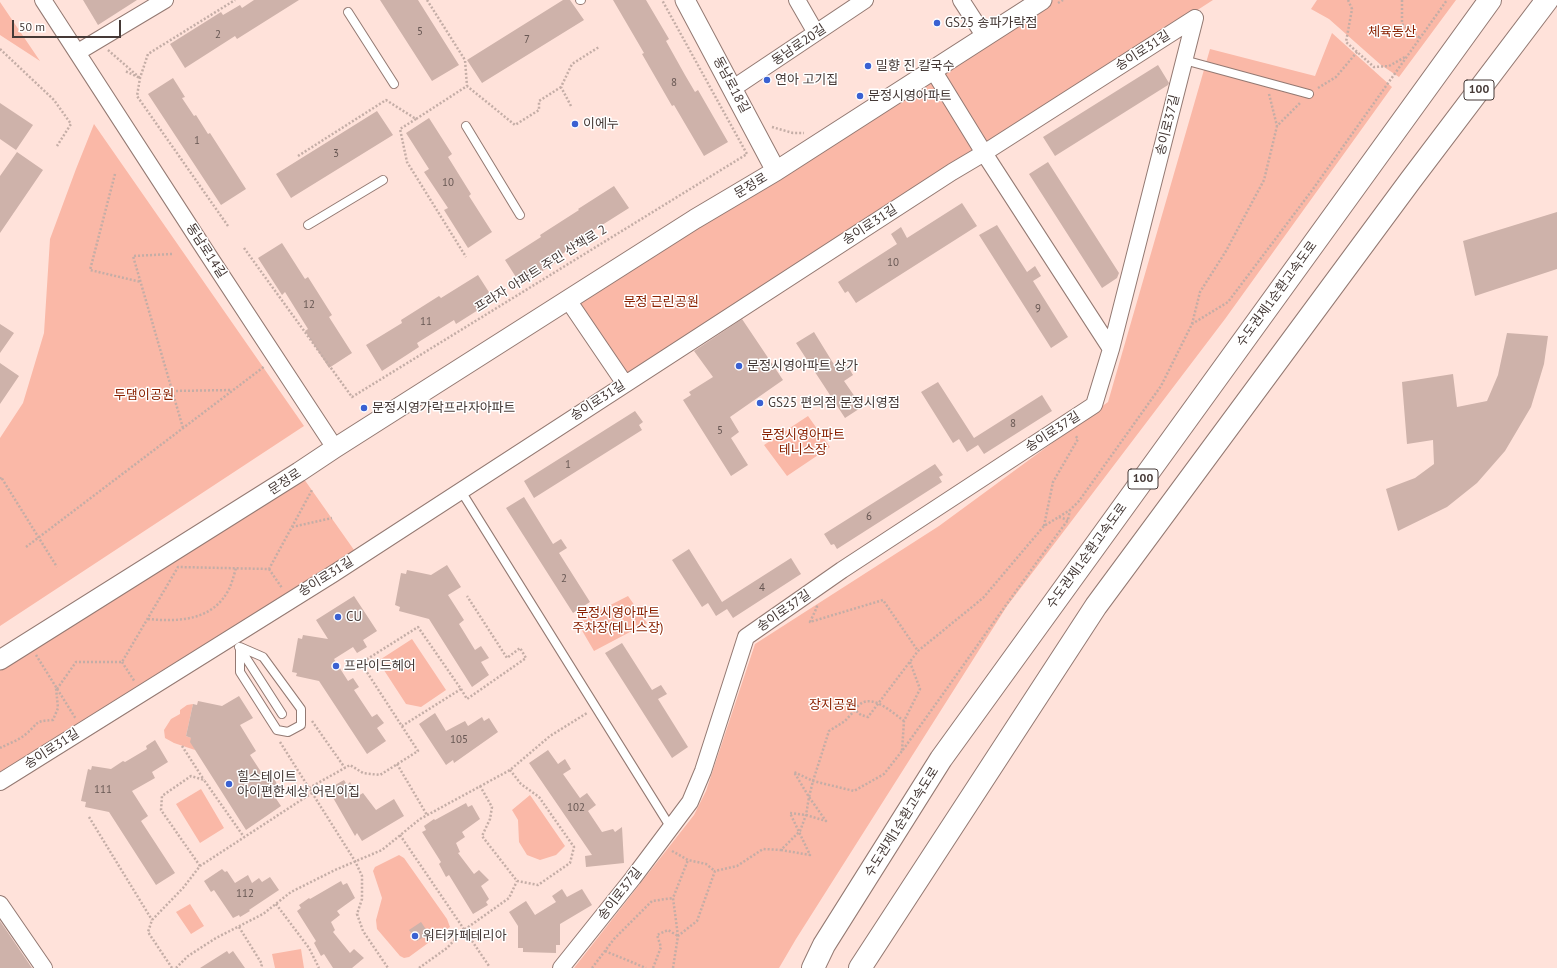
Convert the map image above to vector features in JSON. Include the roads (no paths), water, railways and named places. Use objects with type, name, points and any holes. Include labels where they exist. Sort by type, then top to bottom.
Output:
[{"type":"highway","name":"수도권제1순환고속도로","points":[[813,968],[824,945],[941,760],[1490,0]]},
{"type":"highway","name":"100","points":[[1410,181],[1536,0]]},
{"type":"highway","name":"100","points":[[860,968],[1096,606],[1410,181],[1548,0]]},
{"type":"street","name":"동남로14길","points":[[43,0],[335,448]]},
{"type":"street","points":[[78,52],[165,0]]},
{"type":"street","name":"동남로18길","points":[[685,0],[776,171]]},
{"type":"street","points":[[797,0],[816,33]]},
{"type":"street","name":"동남로20길","points":[[732,89],[865,0]]},
{"type":"street","points":[[961,0],[985,37]]},
{"type":"street","name":"문정로","points":[[0,660],[299,472],[695,219],[776,171],[1042,0]]},
{"type":"street","name":"송이로37길","points":[[561,968],[660,843],[690,802],[702,772],[746,637],[808,594],[1094,405],[1111,350],[1195,18]]},
{"type":"street","name":"송이로31길","points":[[0,782],[142,692],[236,642],[290,600],[461,491],[952,172],[1195,18]]},
{"type":"street","points":[[933,70],[984,153],[1111,350]]},
{"type":"street","points":[[568,300],[625,384]]},
{"type":"street","points":[[0,904],[44,968]]},
{"type":"lane","points":[[348,12],[394,84]]},
{"type":"lane","points":[[1184,60],[1309,94]]},
{"type":"lane","points":[[466,126],[520,215]]},
{"type":"lane","points":[[308,225],[383,180]]},
{"type":"lane","points":[[461,491],[671,828]]},
{"type":"lane","points":[[236,642],[263,657],[301,709],[301,724],[288,732],[277,730],[240,672],[236,642]]},
{"type":"lane","points":[[236,642],[282,714]]},
{"type":"place","name":"GS25 송파가락점","points":[[937,23]]},
{"type":"place","name":"밀향 진 칼국수","points":[[868,66]]},
{"type":"place","name":"연아 고기집","points":[[767,80]]},
{"type":"place","name":"문정시영아파트","points":[[860,96]]},
{"type":"place","name":"이에누","points":[[575,124]]},
{"type":"place","name":"문정시영아파트 상가","points":[[739,366]]},
{"type":"place","name":"GS25 편의점 문정시영점","points":[[760,403]]},
{"type":"place","name":"문정시영가락프라자아파트","points":[[364,408]]},
{"type":"place","name":"CU","points":[[338,617]]},
{"type":"place","name":"프라이드헤어","points":[[336,666]]},
{"type":"place","name":"힐스테이트 아이편한세상 어린이집","points":[[229,784]]},
{"type":"place","name":"워터카페테리아","points":[[415,936]]},
{"type":"park label","name":"체육동산","points":[[1392,32]]},
{"type":"park label","name":"문정 근린공원","points":[[661,302]]},
{"type":"park label","name":"두댐이공원","points":[[144,395]]},
{"type":"park label","name":"문정시영아파트 테니스장","points":[[803,442]]},
{"type":"park label","name":"문정시영아파트 주차장(테니스장)","points":[[618,620]]},
{"type":"park label","name":"장지공원","points":[[833,705]]}]
